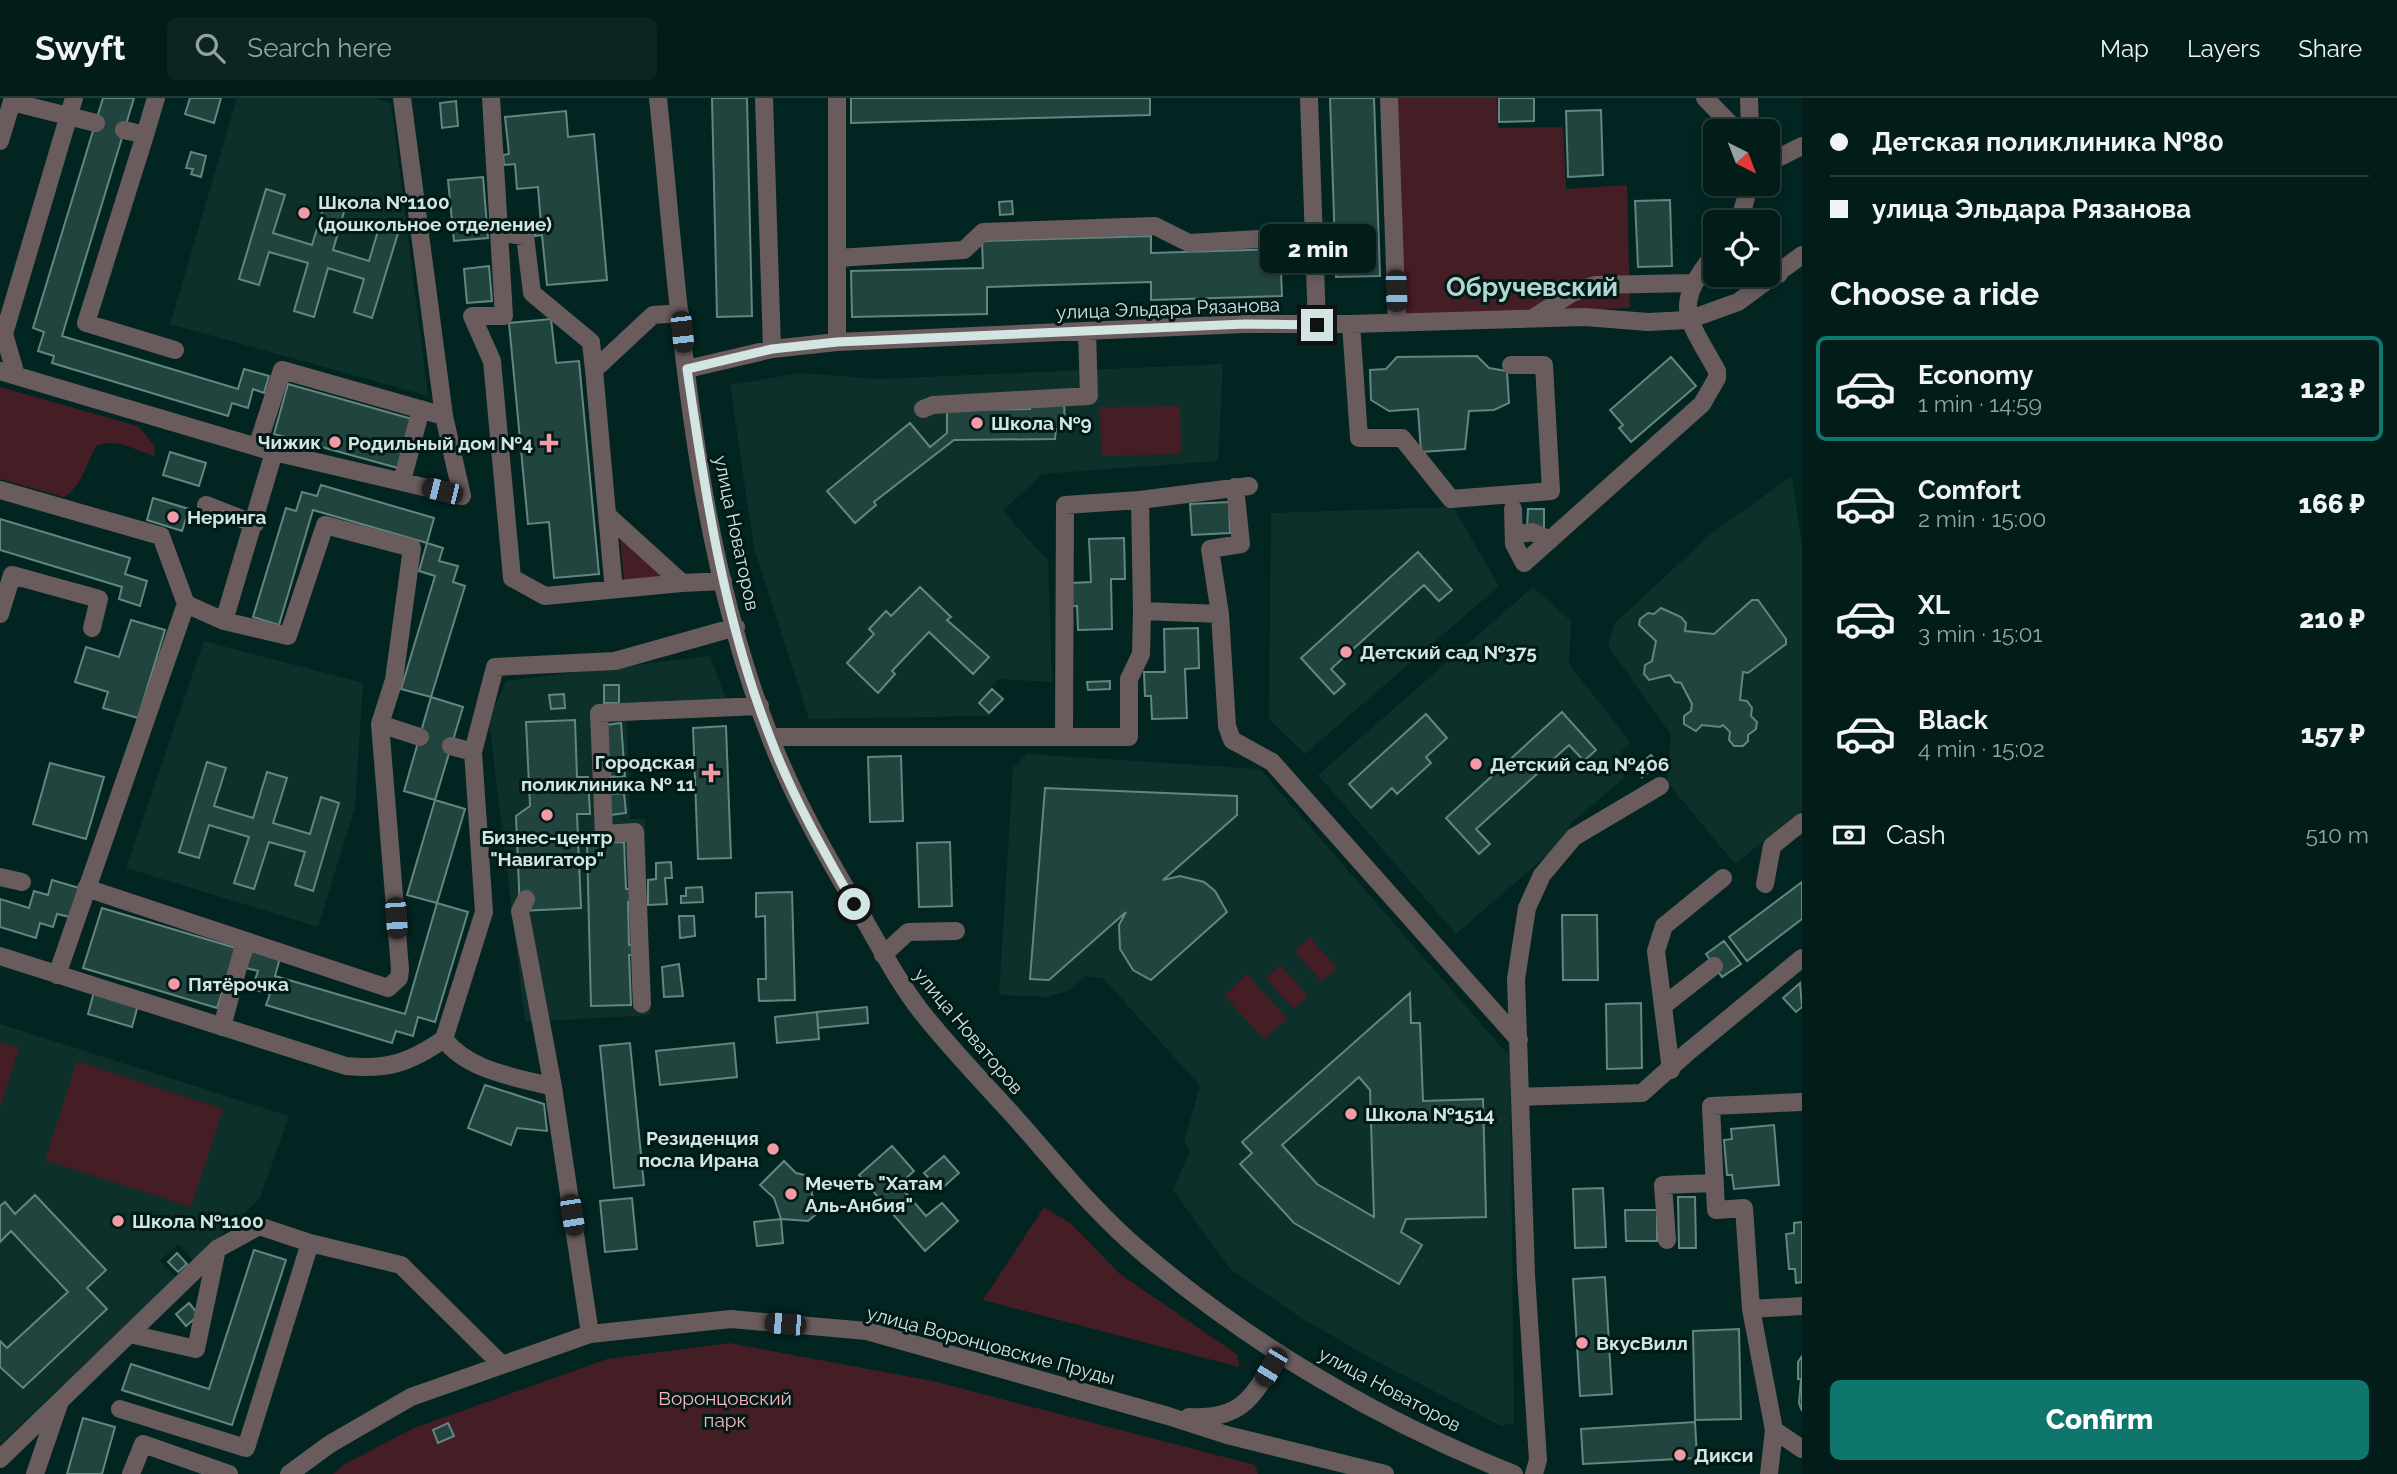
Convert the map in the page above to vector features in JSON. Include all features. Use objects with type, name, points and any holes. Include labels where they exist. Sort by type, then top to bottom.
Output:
[{"type":"street","points":[[74,98],[4,334],[8,373],[266,449],[462,496],[444,416],[402,98]]},
{"type":"street","points":[[156,98],[86,323],[175,350]]},
{"type":"street","points":[[491,98],[504,316],[472,316],[492,361],[512,578],[545,596],[723,581]]},
{"type":"street","name":"улица Новаторов","points":[[659,98],[687,369],[700,466],[723,581],[769,737],[814,835],[883,955],[919,1009],[955,1051],[1098,1210],[1141,1251],[1178,1281],[1279,1353],[1393,1418],[1514,1474]]},
{"type":"street","points":[[764,98],[772,349]]},
{"type":"street","points":[[837,98],[839,342]]},
{"type":"street","points":[[1310,98],[1317,325]]},
{"type":"street","points":[[1389,98],[1397,323]]},
{"type":"street","points":[[1705,98],[1725,119]]},
{"type":"street","points":[[1749,98],[1750,119]]},
{"type":"street","points":[[0,141],[13,100],[96,122]]},
{"type":"street","points":[[124,130],[145,135]]},
{"type":"street","points":[[1780,157],[1802,146]]},
{"type":"street","points":[[837,258],[964,250],[983,232],[1155,226],[1189,243],[1314,236]]},
{"type":"street","points":[[499,233],[525,236],[532,293],[591,342],[614,580]]},
{"type":"street","name":"улица Эльдара Рязанова","points":[[1780,264],[1802,255]]},
{"type":"street","points":[[1513,509],[1514,544],[1524,563],[1702,404],[1717,378],[1717,371],[1688,320],[1686,303],[1692,283],[1703,269]]},
{"type":"street","points":[[1531,319],[1572,293],[1595,285],[1692,283]]},
{"type":"street","name":"улица Эльдара Рязанова","points":[[687,369],[772,349],[839,342],[1245,324],[1317,325],[1585,317],[1648,322],[1688,320],[1738,302],[1753,287]]},
{"type":"street","points":[[594,370],[653,315],[680,313]]},
{"type":"street","points":[[1351,324],[1359,438],[1402,438],[1451,499],[1551,491],[1544,365],[1511,365]]},
{"type":"street","points":[[923,409],[933,405],[1089,396],[1087,331]]},
{"type":"street","points":[[224,621],[255,524],[266,449],[282,370],[444,416]]},
{"type":"street","points":[[402,481],[421,409]]},
{"type":"street","points":[[1064,737],[1065,505],[1140,500],[1242,486],[1241,544],[1210,548],[1220,614],[1227,726],[1232,740],[1272,761],[1519,1040]]},
{"type":"street","points":[[0,490],[162,536],[186,604],[57,975]]},
{"type":"street","points":[[769,737],[1129,737],[1129,679],[1141,654],[1140,500]]},
{"type":"street","points":[[206,505],[255,524]]},
{"type":"street","points":[[607,515],[682,583]]},
{"type":"street","points":[[86,888],[388,988],[400,978],[380,724],[394,680],[412,548],[324,525],[288,636],[224,621],[186,604]]},
{"type":"street","points":[[1514,535],[1532,532],[1550,540]]},
{"type":"street","points":[[0,614],[12,575],[99,600],[92,628]]},
{"type":"street","points":[[1142,611],[1220,614]]},
{"type":"street","points":[[0,956],[346,1066],[376,1069],[414,1059],[443,1040],[484,912],[473,752],[495,667],[615,661],[736,627]]},
{"type":"street","points":[[642,1004],[635,832],[604,834],[599,713],[760,706]]},
{"type":"street","points":[[380,724],[420,737]]},
{"type":"street","points":[[451,746],[473,752]]},
{"type":"street","points":[[1534,1474],[1538,1460],[1537,1428],[1526,1275],[1516,979],[1527,908],[1542,875],[1574,837],[1660,786]]},
{"type":"street","points":[[1765,884],[1772,846],[1802,822]]},
{"type":"street","points":[[0,877],[22,883]]},
{"type":"street","points":[[1671,1070],[1656,951],[1664,926],[1723,878]]},
{"type":"street","points":[[526,899],[520,911],[553,1087],[590,1334]]},
{"type":"street","points":[[883,955],[908,932],[956,931]]},
{"type":"street","points":[[222,1027],[245,942]]},
{"type":"street","points":[[1521,1097],[1642,1093],[1671,1070],[1692,1048],[1802,958]]},
{"type":"street","points":[[1663,1006],[1714,966]]},
{"type":"street","points":[[443,1040],[456,1055],[485,1068],[553,1087]]},
{"type":"street","points":[[1769,1474],[1774,1430],[1751,1309],[1744,1208],[1716,1210],[1711,1106],[1802,1102]]},
{"type":"street","points":[[1667,1240],[1663,1185],[1715,1183]]},
{"type":"street","points":[[0,1459],[217,1249],[259,1226],[310,1243],[401,1265],[502,1365]]},
{"type":"street","points":[[120,1409],[246,1448],[310,1243]]},
{"type":"street","points":[[130,1334],[196,1349],[217,1249]]},
{"type":"street","points":[[1751,1309],[1802,1306]]},
{"type":"street","name":"улица Воронцовские Пруды","points":[[289,1474],[330,1444],[411,1397],[590,1334],[731,1319],[867,1331],[1168,1416],[1227,1436],[1385,1474]]},
{"type":"street","name":"улица Воронцовские Пруды","points":[[1168,1416],[1212,1418],[1231,1413],[1255,1393],[1279,1353]]},
{"type":"street","points":[[35,1474],[60,1401]]},
{"type":"street","points":[[1774,1430],[1802,1449]]},
{"type":"street","points":[[131,1474],[143,1444],[229,1474]]},
{"type":"shaded area","name":"Школа №1100 (дошкольное отделение)","points":[[237,98],[375,98],[391,103],[428,396],[170,324]]},
{"type":"shaded area","points":[[1223,364],[1218,461],[1042,474],[1003,511],[1048,561],[1052,682],[999,679],[977,703],[990,716],[809,719],[754,548],[730,385],[801,373],[879,379]]},
{"type":"shaded area","points":[[1792,476],[1802,546],[1802,810],[1735,864],[1667,782],[1671,735],[1608,646],[1615,623],[1713,532]]},
{"type":"shaded area","name":"Детский сад №375","points":[[1453,507],[1499,586],[1305,754],[1269,719],[1271,513]]},
{"type":"shaded area","name":"Детский сад №406","points":[[1533,587],[1571,621],[1569,664],[1631,743],[1620,752],[1624,778],[1570,824],[1563,841],[1456,934],[1318,775]]},
{"type":"shaded area","points":[[204,641],[363,683],[355,807],[318,927],[126,868]]},
{"type":"shaded area","points":[[710,656],[732,715],[627,719],[630,819],[645,819],[650,1015],[525,1022],[489,720],[506,681]]},
{"type":"shaded area","name":"Школа №1514","points":[[1027,754],[1260,769],[1510,1057],[1514,1423],[1501,1426],[1376,1361],[1303,1319],[1230,1269],[1173,1190],[1190,1150],[1184,1142],[1200,1086],[1103,978],[1086,976],[1068,991],[1046,997],[999,995],[1013,768]]},
{"type":"shaded area","name":"Школа №1100","points":[[0,1024],[289,1116],[260,1198],[194,1261],[178,1244],[160,1261],[176,1278],[0,1444]]},
{"type":"green space","points":[[1392,98],[1497,98],[1498,128],[1563,127],[1566,189],[1627,185],[1630,308],[1401,316]]},
{"type":"green space","points":[[0,387],[138,426],[154,445],[155,456],[119,444],[96,446],[79,481],[64,497],[0,479]]},
{"type":"green space","points":[[1180,406],[1181,454],[1101,456],[1100,407]]},
{"type":"green space","points":[[620,537],[666,578],[624,582]]},
{"type":"green space","points":[[1310,937],[1337,968],[1322,982],[1295,951]]},
{"type":"green space","points":[[1281,965],[1308,996],[1293,1009],[1266,978]]},
{"type":"green space","points":[[1247,974],[1287,1019],[1264,1039],[1224,995]]},
{"type":"green space","points":[[0,1042],[19,1048],[0,1107]]},
{"type":"green space","points":[[77,1061],[223,1109],[191,1207],[45,1160]]},
{"type":"green space","points":[[1044,1207],[1070,1223],[1120,1274],[1238,1355],[1239,1367],[983,1300]]},
{"type":"green space","name":"Воронцовский парк","points":[[729,1343],[933,1381],[1255,1465],[1258,1474],[333,1474],[345,1464],[414,1428],[607,1359]]},
{"type":"building","points":[[103,98],[134,98],[62,336],[238,389],[244,369],[269,376],[264,393],[253,389],[248,408],[232,403],[228,416],[52,363],[54,356],[38,351],[44,332],[33,328]]},
{"type":"building","points":[[190,98],[221,98],[214,123],[185,114]]},
{"type":"building","points":[[712,98],[747,98],[752,316],[717,317]]},
{"type":"building","points":[[851,98],[1150,98],[1150,115],[851,123]]},
{"type":"building","points":[[1330,98],[1374,98],[1380,276],[1336,277]]},
{"type":"building","points":[[1499,98],[1534,98],[1534,121],[1499,122]]},
{"type":"building","points":[[456,101],[458,126],[442,128],[440,103]]},
{"type":"building","points":[[1601,110],[1603,175],[1568,177],[1566,111]]},
{"type":"building","points":[[566,111],[568,137],[594,134],[607,280],[547,285],[542,235],[535,236],[534,226],[541,225],[538,187],[517,189],[515,164],[504,165],[503,155],[509,154],[505,117]]},
{"type":"building","points":[[191,152],[206,156],[201,177],[191,174],[193,169],[186,168]]},
{"type":"building","points":[[483,177],[488,238],[454,241],[448,180]]},
{"type":"building","points":[[266,189],[285,195],[273,233],[312,245],[326,199],[346,205],[333,250],[369,261],[380,224],[399,230],[372,318],[354,312],[364,279],[328,268],[314,317],[294,311],[308,263],[269,252],[259,285],[239,279]]},
{"type":"building","points":[[1670,200],[1672,266],[1638,267],[1635,201]]},
{"type":"building","points":[[1012,201],[1013,214],[1000,215],[999,202]]},
{"type":"building","points":[[1151,236],[1151,253],[1280,249],[1282,296],[1151,300],[1151,282],[987,287],[987,314],[852,317],[851,271],[983,268],[982,241]]},
{"type":"building","points":[[489,266],[492,301],[467,303],[464,269]]},
{"type":"building","points":[[551,319],[556,363],[579,361],[599,574],[554,578],[549,522],[528,524],[509,323]]},
{"type":"building","points":[[1477,356],[1489,368],[1507,371],[1509,403],[1494,410],[1469,411],[1465,449],[1421,452],[1418,409],[1389,411],[1371,400],[1370,370],[1386,369],[1397,357]]},
{"type":"building","points":[[1671,357],[1696,386],[1631,442],[1619,428],[1623,425],[1610,410]]},
{"type":"building","points":[[288,384],[412,419],[398,468],[274,434]]},
{"type":"building","points":[[1030,401],[1064,401],[1065,429],[1056,429],[1055,439],[954,440],[874,502],[876,505],[855,523],[827,491],[910,423],[930,447],[947,433],[947,410],[1030,409]]},
{"type":"building","points":[[170,452],[206,463],[199,486],[163,475]]},
{"type":"building","points":[[321,485],[434,518],[427,543],[313,510],[279,625],[253,617],[286,508],[296,511],[302,492],[317,496]]},
{"type":"building","points":[[153,498],[189,509],[182,531],[147,520]]},
{"type":"building","points":[[1229,502],[1230,533],[1192,535],[1190,504]]},
{"type":"building","points":[[1528,509],[1544,509],[1544,528],[1527,528]]},
{"type":"building","points":[[0,519],[130,558],[125,574],[147,581],[140,606],[119,599],[122,587],[0,550]]},
{"type":"building","points":[[1124,538],[1125,579],[1111,579],[1112,629],[1078,630],[1077,606],[1070,606],[1070,583],[1091,582],[1089,539]]},
{"type":"building","points":[[427,543],[443,548],[439,561],[458,566],[453,582],[465,586],[431,697],[401,689],[435,576],[419,571]]},
{"type":"building","points":[[1418,552],[1452,590],[1439,601],[1424,585],[1331,669],[1345,684],[1334,694],[1301,658]]},
{"type":"building","points":[[920,587],[951,617],[947,620],[989,657],[973,674],[929,632],[892,671],[895,674],[878,693],[847,663],[874,634],[869,629],[886,611],[891,616]]},
{"type":"building","points":[[1752,600],[1758,600],[1786,639],[1786,644],[1748,673],[1743,672],[1740,700],[1747,701],[1752,708],[1751,716],[1757,722],[1756,729],[1748,735],[1748,741],[1743,746],[1734,746],[1729,740],[1730,732],[1723,725],[1702,725],[1696,731],[1684,724],[1684,716],[1691,711],[1692,704],[1681,683],[1675,682],[1670,675],[1649,680],[1644,674],[1645,665],[1652,661],[1656,641],[1639,625],[1640,619],[1661,608],[1681,617],[1686,623],[1685,631],[1714,634]]},
{"type":"building","points":[[131,620],[165,630],[138,718],[103,708],[108,692],[75,682],[86,647],[119,657]]},
{"type":"building","points":[[1198,628],[1199,668],[1185,669],[1187,718],[1152,719],[1151,696],[1145,696],[1144,672],[1165,672],[1164,629]]},
{"type":"building","points":[[1110,681],[1110,689],[1088,690],[1087,682]]},
{"type":"building","points":[[604,685],[619,685],[619,703],[604,703]]},
{"type":"building","points":[[992,689],[1003,699],[989,713],[979,703]]},
{"type":"building","points":[[564,694],[565,708],[551,709],[549,695]]},
{"type":"building","points":[[431,697],[463,707],[435,800],[404,791]]},
{"type":"building","points":[[1562,712],[1596,750],[1584,761],[1569,745],[1476,829],[1490,844],[1479,854],[1446,818]]},
{"type":"building","points":[[1426,714],[1447,738],[1426,757],[1431,763],[1397,794],[1392,788],[1371,808],[1349,784]]},
{"type":"building","name":"Бизнеc-центр \"Навигатор\"","points":[[575,720],[577,777],[588,777],[590,814],[577,814],[581,908],[520,911],[516,816],[530,806],[526,722]]},
{"type":"building","points":[[621,723],[625,776],[610,777],[606,725]]},
{"type":"building","name":"Городская поликлиника № 11","points":[[726,726],[731,858],[698,859],[693,728]]},
{"type":"building","points":[[1651,755],[1659,764],[1642,777],[1635,768]]},
{"type":"building","points":[[901,756],[903,821],[870,822],[868,757]]},
{"type":"building","points":[[207,762],[226,768],[214,806],[253,818],[267,772],[287,778],[273,823],[310,834],[321,797],[339,803],[313,891],[295,885],[305,852],[269,842],[254,889],[234,883],[249,837],[209,825],[199,858],[179,852]]},
{"type":"building","points":[[50,763],[104,777],[86,839],[33,824]]},
{"type":"building","points":[[1045,788],[1237,796],[1237,815],[1163,880],[1180,876],[1204,882],[1215,891],[1227,912],[1151,980],[1133,970],[1120,949],[1119,925],[1126,912],[1049,980],[1030,979]]},
{"type":"building","points":[[624,793],[626,813],[610,815],[609,794]]},
{"type":"building","points":[[435,800],[465,809],[437,903],[407,895]]},
{"type":"building","points":[[624,842],[626,889],[632,889],[632,902],[628,902],[629,945],[635,945],[635,955],[629,955],[631,1005],[591,1006],[587,843]]},
{"type":"building","points":[[950,842],[952,906],[919,907],[917,843]]},
{"type":"building","points":[[671,862],[672,878],[665,878],[667,904],[648,905],[648,880],[656,879],[656,863]]},
{"type":"building","points":[[52,880],[79,888],[70,917],[57,914],[53,927],[40,923],[36,938],[0,927],[0,899],[29,908],[34,891],[48,895]]},
{"type":"building","points":[[1802,882],[1802,919],[1747,961],[1729,937]]},
{"type":"building","points":[[702,887],[703,902],[681,903],[681,896],[686,896],[686,888]]},
{"type":"building","points":[[792,892],[795,1000],[759,1001],[758,979],[766,979],[765,916],[756,917],[756,893]]},
{"type":"building","points":[[437,903],[468,912],[435,1022],[418,1017],[413,1036],[396,1031],[392,1043],[266,1005],[270,994],[252,989],[258,971],[246,968],[252,950],[280,958],[275,976],[405,1014]]},
{"type":"building","points":[[102,908],[236,948],[217,1008],[83,968]]},
{"type":"building","points":[[1562,915],[1597,915],[1598,980],[1563,980]]},
{"type":"building","points":[[679,916],[694,916],[695,936],[680,938]]},
{"type":"building","points":[[1724,941],[1741,964],[1722,977],[1706,954]]},
{"type":"building","points":[[679,964],[683,996],[664,997],[662,967]]},
{"type":"building","points":[[1800,983],[1802,1007],[1796,1012],[1783,998]]},
{"type":"building","points":[[94,992],[138,1005],[132,1027],[88,1014]]},
{"type":"building","points":[[1410,993],[1411,1023],[1420,1023],[1423,1101],[1483,1099],[1486,1217],[1406,1219],[1401,1232],[1422,1245],[1399,1284],[1294,1223],[1240,1164],[1252,1153],[1242,1142]],"holes":[[[1359,1077],[1370,1090],[1374,1217],[1317,1184],[1282,1145]]]},
{"type":"building","points":[[1641,1003],[1642,1068],[1607,1069],[1606,1004]]},
{"type":"building","points":[[867,1007],[868,1023],[818,1028],[817,1012]]},
{"type":"building","points":[[817,1012],[819,1039],[777,1043],[775,1017]]},
{"type":"building","points":[[630,1043],[644,1185],[614,1188],[600,1046]]},
{"type":"building","points":[[734,1043],[737,1077],[660,1085],[656,1051]]},
{"type":"building","points":[[485,1085],[544,1104],[547,1131],[517,1128],[511,1145],[468,1128]]},
{"type":"building","points":[[1774,1125],[1779,1185],[1734,1189],[1732,1175],[1727,1175],[1724,1140],[1732,1139],[1731,1129]]},
{"type":"building","points":[[892,1146],[914,1171],[899,1185],[926,1216],[942,1203],[958,1221],[925,1251],[859,1175]]},
{"type":"building","points":[[944,1156],[959,1173],[940,1190],[924,1173]]},
{"type":"building","name":"Мечеть \"Хатам Аль-Анбия\"","points":[[784,1161],[796,1173],[809,1176],[814,1205],[820,1211],[808,1221],[781,1219],[774,1198],[760,1185]]},
{"type":"building","points":[[1603,1188],[1606,1247],[1575,1248],[1573,1189]]},
{"type":"building","points":[[35,1195],[106,1270],[87,1288],[107,1309],[23,1388],[0,1367],[0,1341],[7,1348],[68,1292],[11,1231],[0,1242],[0,1206],[5,1202],[15,1214]]},
{"type":"building","points":[[1678,1197],[1695,1197],[1696,1248],[1679,1248]]},
{"type":"building","points":[[632,1198],[637,1249],[605,1252],[600,1201]]},
{"type":"building","points":[[1625,1210],[1657,1210],[1657,1241],[1626,1241]]},
{"type":"building","points":[[781,1219],[783,1243],[757,1246],[754,1222]]},
{"type":"building","points":[[1802,1222],[1802,1282],[1796,1283],[1795,1269],[1789,1269],[1786,1234],[1794,1233],[1794,1223]]},
{"type":"building","points":[[254,1250],[286,1260],[232,1425],[122,1390],[131,1364],[209,1389]]},
{"type":"building","points":[[177,1253],[187,1264],[178,1272],[168,1262]]},
{"type":"building","points":[[1605,1277],[1612,1394],[1580,1396],[1573,1279]]},
{"type":"building","points":[[189,1303],[199,1315],[186,1326],[176,1314]]},
{"type":"building","points":[[1739,1329],[1741,1419],[1695,1420],[1693,1331]]},
{"type":"building","points":[[1802,1356],[1802,1411],[1799,1403],[1801,1379],[1798,1379],[1798,1362]]},
{"type":"building","points":[[83,1418],[115,1427],[102,1474],[67,1474]]},
{"type":"building","points":[[1695,1422],[1697,1458],[1583,1464],[1581,1429]]},
{"type":"building","points":[[448,1423],[454,1436],[438,1443],[433,1430]]},
{"type":"tunnel","points":[[96,123],[124,130]]},
{"type":"tunnel","points":[[420,737],[451,746]]},
{"type":"place","name":"Школа №1100 (дошкольное отделение)","points":[[304,213]]},
{"type":"place","name":"Школа №9","points":[[977,423]]},
{"type":"place","name":"Чижик","points":[[335,442]]},
{"type":"place","name":"Родильный дом №4","points":[[549,443]]},
{"type":"place","name":"Неринга","points":[[173,517]]},
{"type":"place","name":"Детский сад №375","points":[[1346,652]]},
{"type":"place","name":"Детский сад №406","points":[[1476,764]]},
{"type":"place","name":"Городская поликлиника № 11","points":[[711,773]]},
{"type":"place","name":"Бизнеc-центр \"Навигатор\"","points":[[547,815]]},
{"type":"place","name":"Пятёрочка","points":[[174,984]]},
{"type":"place","name":"Школа №1514","points":[[1351,1114]]},
{"type":"place","name":"Резиденция посла Ирана","points":[[773,1149]]},
{"type":"place","name":"Мечеть \"Хатам Аль-Анбия\"","points":[[791,1194]]},
{"type":"place","name":"Школа №1100","points":[[118,1221]]},
{"type":"place","name":"ВкусВилл","points":[[1582,1343]]},
{"type":"place","name":"Дикси","points":[[1680,1455]]},
{"type":"district","name":"Обручевский","points":[[1532,287]]},
{"type":"route","points":[[854,904],[814,835],[769,737],[723,581],[700,466],[687,369],[772,349],[837,342],[1245,324],[1317,325]]}]
